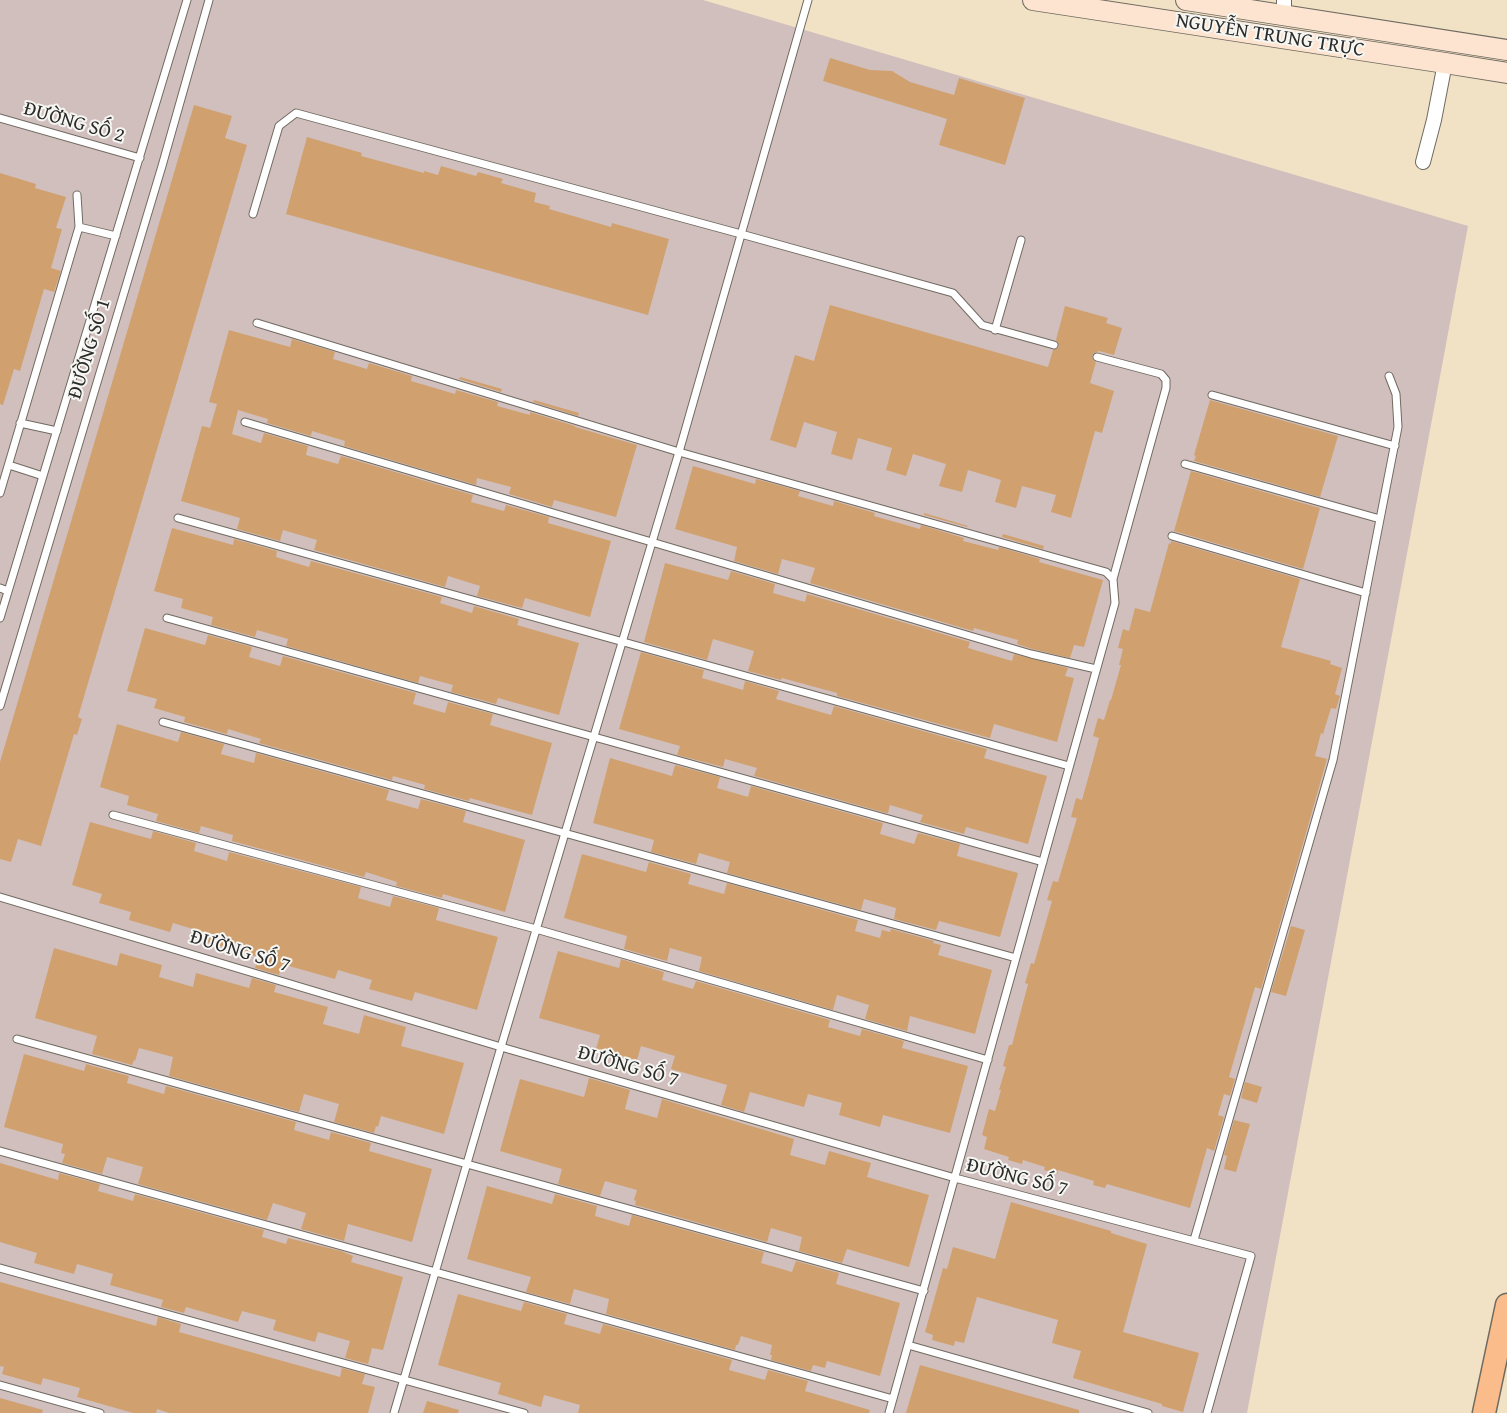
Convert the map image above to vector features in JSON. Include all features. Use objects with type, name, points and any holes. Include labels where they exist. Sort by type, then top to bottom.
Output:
[{"type":"main road","name":"NGUYỄN TRUNG TRỰC","points":[[1033,0],[1507,74]]},
{"type":"main road","name":"NGUYỄN TRUNG TRỰC","points":[[1186,0],[1284,7],[1507,50]]},
{"type":"main road","points":[[1484,1413],[1507,1305]]},
{"type":"street","points":[[1423,162],[1434,120],[1445,63]]},
{"type":"lane","name":"ĐƯỜNG SỐ 1","points":[[0,618],[187,0]]},
{"type":"lane","name":"ĐƯỜNG SỐ 1","points":[[0,706],[162,166],[209,0]]},
{"type":"lane","points":[[394,1413],[679,452],[808,0]]},
{"type":"lane","points":[[253,214],[279,126],[296,113],[953,293],[974,319],[982,325],[1054,345]]},
{"type":"lane","name":"ĐƯỜNG SỐ 2","points":[[0,118],[140,158]]},
{"type":"lane","points":[[0,493],[79,227],[78,195]]},
{"type":"lane","points":[[79,227],[116,236]]},
{"type":"lane","points":[[995,330],[1021,240]]},
{"type":"lane","points":[[257,323],[679,452],[1106,572],[1113,579]]},
{"type":"lane","points":[[890,1413],[1115,603],[1113,579],[1166,388],[1166,380],[1161,374],[1097,357]]},
{"type":"lane","points":[[1194,1240],[1333,760],[1398,427],[1396,394],[1389,376]]},
{"type":"lane","points":[[1212,395],[1395,446]]},
{"type":"lane","points":[[245,422],[1031,654],[1096,669]]},
{"type":"lane","points":[[20,424],[57,432]]},
{"type":"lane","points":[[1185,464],[1380,519]]},
{"type":"lane","points":[[9,465],[43,476]]},
{"type":"lane","points":[[178,518],[1069,766]]},
{"type":"lane","points":[[1172,536],[1366,593]]},
{"type":"lane","points":[[0,588],[8,591]]},
{"type":"lane","points":[[167,618],[1043,862]]},
{"type":"lane","points":[[163,722],[1016,958]]},
{"type":"lane","points":[[113,815],[536,929],[988,1060]]},
{"type":"lane","name":"ĐƯỜNG SỐ 7","points":[[0,897],[501,1047],[955,1178],[1251,1256],[1207,1413]]},
{"type":"lane","points":[[17,1039],[924,1291]]},
{"type":"lane","points":[[0,1150],[893,1399]]},
{"type":"lane","points":[[0,1268],[524,1413]]},
{"type":"lane","points":[[908,1345],[1148,1413]]},
{"type":"lane","points":[[0,1385],[100,1413]]},
{"type":"shaded area","points":[[0,0],[703,0],[1468,226],[1247,1413],[0,1413]]},
{"type":"building","points":[[830,58],[870,70],[892,71],[910,82],[954,95],[959,78],[1025,98],[1005,165],[939,145],[947,119],[823,81]]},
{"type":"building","points":[[194,105],[232,116],[225,138],[247,145],[78,717],[82,719],[77,735],[74,734],[41,846],[18,839],[11,862],[0,859],[0,762]]},
{"type":"building","points":[[307,137],[362,153],[361,156],[424,173],[424,171],[438,175],[441,166],[476,176],[478,172],[503,179],[501,183],[536,193],[534,202],[550,206],[549,209],[611,227],[612,223],[669,239],[648,315],[286,214]]},
{"type":"building","points":[[0,173],[36,184],[35,188],[66,197],[56,228],[62,229],[51,268],[61,271],[54,292],[44,289],[20,371],[14,369],[3,405],[0,404]]},
{"type":"building","points":[[830,305],[1048,367],[1053,350],[1059,346],[1056,340],[1065,306],[1108,318],[1106,323],[1122,328],[1114,355],[1099,351],[1092,356],[1096,362],[1090,383],[1114,391],[1102,433],[1095,431],[1071,518],[1051,512],[1056,495],[1022,486],[1016,508],[995,502],[1001,480],[968,470],[962,492],[939,486],[946,464],[913,454],[906,476],[886,470],[892,448],[858,438],[852,460],[831,454],[837,432],[804,422],[796,448],[770,440],[795,355],[814,361]]},
{"type":"building","points":[[229,330],[290,347],[292,339],[335,352],[333,359],[367,369],[369,363],[412,376],[411,381],[455,394],[456,390],[498,402],[497,406],[530,415],[530,412],[637,445],[616,517],[554,500],[552,507],[509,494],[511,487],[477,478],[476,485],[344,446],[345,441],[312,431],[311,436],[267,423],[268,419],[238,410],[232,434],[261,443],[264,433],[308,446],[306,455],[338,464],[341,456],[473,495],[471,502],[504,511],[506,505],[549,517],[548,523],[611,541],[590,617],[525,598],[522,608],[477,596],[480,586],[448,576],[445,587],[314,550],[317,540],[283,530],[280,541],[237,529],[240,518],[181,501],[202,426],[210,428],[217,404],[209,402]]},
{"type":"building","points":[[460,377],[502,389],[501,392],[459,379]]},
{"type":"building","points":[[534,400],[579,413],[578,416],[533,402]]},
{"type":"building","points":[[1210,400],[1338,436],[1320,497],[1194,461],[1196,456],[1194,455]]},
{"type":"building","points":[[693,466],[755,484],[756,479],[800,491],[798,496],[833,506],[834,501],[875,513],[874,516],[920,529],[921,525],[964,538],[963,541],[998,550],[999,547],[1040,559],[1039,562],[1103,580],[1084,647],[1074,645],[1070,658],[1032,649],[1017,644],[1018,640],[974,628],[973,631],[810,583],[815,568],[782,559],[778,574],[734,561],[737,547],[675,529]]},
{"type":"building","points":[[1191,471],[1320,508],[1303,569],[1174,531]]},
{"type":"building","points":[[924,513],[968,526],[924,515]]},
{"type":"building","points":[[172,528],[233,545],[234,539],[277,551],[276,557],[309,567],[311,561],[442,597],[440,603],[472,613],[474,606],[519,619],[517,625],[579,643],[559,715],[498,698],[496,704],[451,692],[453,685],[420,676],[418,683],[286,646],[288,639],[257,630],[255,637],[211,625],[213,617],[181,608],[183,599],[154,591]]},
{"type":"building","points":[[1003,534],[1044,546],[1043,549],[1002,537]]},
{"type":"building","points":[[1171,541],[1300,579],[1281,647],[1331,661],[1330,664],[1342,668],[1335,694],[1340,696],[1336,709],[1331,708],[1323,734],[1321,733],[1315,756],[1327,759],[1261,989],[1255,987],[1229,1077],[1235,1079],[1230,1096],[1224,1094],[1218,1115],[1224,1117],[1214,1151],[1207,1148],[1190,1208],[1107,1184],[1105,1188],[1093,1185],[1094,1181],[1058,1170],[1057,1174],[1044,1170],[1045,1167],[1023,1160],[1022,1164],[1008,1160],[1009,1157],[984,1149],[987,1137],[982,1135],[989,1109],[995,1111],[1006,1067],[1003,1066],[1009,1045],[1012,1045],[1028,984],[1025,983],[1031,963],[1034,964],[1052,901],[1047,900],[1053,881],[1058,882],[1077,818],[1071,817],[1076,798],[1082,800],[1092,764],[1099,738],[1093,736],[1098,718],[1104,720],[1121,665],[1119,665],[1123,649],[1118,648],[1123,629],[1129,631],[1135,608],[1150,612]]},
{"type":"building","points":[[665,563],[728,580],[731,571],[775,584],[773,593],[805,602],[807,594],[970,642],[968,648],[1012,661],[1014,654],[1068,668],[1065,676],[1074,678],[1057,742],[994,724],[990,738],[837,696],[837,693],[748,671],[754,651],[713,639],[707,660],[644,642]]},
{"type":"building","points":[[145,628],[205,645],[208,635],[252,647],[249,657],[280,666],[283,656],[416,693],[413,704],[445,713],[448,702],[493,714],[490,725],[552,743],[532,815],[470,798],[469,801],[424,789],[425,785],[393,776],[392,780],[259,743],[261,739],[228,729],[227,734],[184,722],[185,717],[154,708],[157,699],[127,691]]},
{"type":"building","points":[[641,652],[704,670],[702,678],[743,690],[745,681],[779,691],[776,699],[831,715],[834,706],[987,749],[984,758],[1047,776],[1028,844],[966,827],[964,834],[920,822],[923,815],[890,805],[888,813],[886,813],[754,776],[757,768],[725,759],[723,767],[677,755],[680,746],[619,729]]},
{"type":"building","points":[[117,724],[178,742],[181,732],[224,744],[221,754],[254,763],[256,753],[389,790],[386,800],[418,809],[421,799],[466,811],[463,822],[525,840],[505,912],[443,894],[442,898],[396,886],[397,882],[366,872],[364,877],[232,841],[233,835],[201,826],[199,833],[156,821],[158,814],[127,805],[129,796],[100,787]]},
{"type":"building","points":[[610,758],[672,776],[675,765],[720,777],[717,788],[748,797],[751,786],[883,823],[880,834],[914,844],[918,833],[960,844],[957,856],[1018,873],[1000,937],[939,921],[936,930],[894,919],[896,908],[864,899],[861,910],[727,873],[730,862],[699,853],[696,864],[651,852],[654,840],[593,823]]},
{"type":"building","points":[[90,822],[151,839],[153,831],[196,843],[194,851],[227,861],[229,852],[361,887],[358,898],[390,907],[393,896],[439,908],[436,920],[498,937],[477,1010],[415,992],[412,1001],[369,989],[372,980],[338,970],[335,979],[282,964],[279,975],[255,968],[258,957],[204,941],[206,933],[173,923],[170,932],[129,920],[131,912],[99,903],[102,894],[72,885]]},
{"type":"building","points":[[582,854],[646,872],[649,862],[691,874],[688,884],[724,894],[727,883],[858,920],[855,931],[880,938],[882,930],[890,932],[891,929],[934,941],[933,943],[941,945],[938,955],[992,970],[975,1034],[910,1016],[907,1031],[865,1019],[869,1005],[837,995],[833,1010],[699,971],[702,957],[670,948],[667,961],[624,949],[627,936],[564,918]]},
{"type":"building","points":[[1291,926],[1305,930],[1286,996],[1271,992]]},
{"type":"building","points":[[54,948],[117,966],[120,953],[162,965],[159,977],[193,987],[196,973],[249,988],[252,978],[276,985],[274,992],[328,1007],[323,1024],[359,1034],[364,1015],[406,1027],[401,1046],[464,1063],[444,1134],[381,1116],[374,1133],[334,1122],[339,1104],[304,1094],[299,1112],[169,1076],[173,1057],[139,1048],[132,1065],[92,1054],[97,1036],[35,1018]]},
{"type":"building","points":[[558,951],[619,968],[621,959],[664,972],[662,980],[693,989],[696,981],[830,1020],[828,1027],[860,1036],[862,1029],[904,1041],[902,1048],[968,1066],[950,1133],[883,1115],[880,1127],[839,1115],[842,1103],[808,1094],[804,1107],[750,1092],[744,1112],[721,1105],[727,1085],[671,1069],[675,1056],[641,1046],[637,1060],[596,1049],[600,1035],[539,1018]]},
{"type":"building","points":[[24,1054],[84,1071],[86,1064],[129,1076],[127,1083],[164,1094],[166,1086],[296,1122],[294,1130],[329,1140],[331,1132],[371,1143],[369,1151],[432,1169],[412,1242],[348,1224],[344,1241],[301,1229],[306,1213],[273,1203],[267,1220],[138,1184],[143,1167],[107,1157],[102,1174],[62,1163],[65,1154],[61,1153],[63,1144],[4,1127]]},
{"type":"building","points":[[589,1078],[630,1090],[625,1109],[657,1118],[662,1099],[794,1139],[790,1155],[825,1165],[829,1151],[871,1163],[867,1177],[929,1195],[909,1267],[847,1249],[842,1263],[799,1251],[802,1237],[771,1228],[767,1242],[635,1205],[636,1201],[634,1200],[637,1190],[605,1181],[600,1196],[558,1184],[562,1169],[500,1151],[520,1079],[584,1097]]},
{"type":"building","points":[[1245,1082],[1262,1087],[1257,1103],[1241,1098]]},
{"type":"building","points":[[1234,1120],[1250,1124],[1236,1172],[1224,1169],[1227,1156],[1224,1155]]},
{"type":"building","points":[[0,1163],[58,1180],[59,1173],[100,1184],[98,1191],[133,1201],[135,1194],[264,1230],[262,1237],[286,1244],[288,1238],[341,1251],[353,1256],[351,1262],[403,1277],[383,1350],[372,1348],[368,1364],[345,1358],[350,1341],[318,1332],[315,1342],[273,1330],[276,1320],[242,1311],[238,1322],[186,1307],[184,1313],[161,1307],[163,1300],[110,1285],[113,1274],[77,1264],[74,1274],[34,1263],[37,1253],[0,1242]]},
{"type":"building","points":[[487,1186],[552,1204],[555,1194],[597,1206],[595,1216],[629,1226],[632,1215],[764,1252],[761,1263],[792,1272],[796,1261],[839,1273],[836,1284],[900,1303],[880,1376],[827,1361],[825,1368],[813,1365],[811,1371],[771,1360],[772,1345],[741,1336],[735,1350],[606,1314],[609,1299],[574,1289],[570,1304],[526,1292],[531,1277],[467,1259]]},
{"type":"building","points":[[1011,1202],[1111,1231],[1111,1233],[1147,1244],[1123,1332],[1199,1353],[1183,1412],[1073,1378],[1081,1351],[1052,1343],[1058,1320],[977,1297],[964,1343],[955,1341],[954,1346],[932,1340],[933,1335],[925,1332],[943,1268],[947,1269],[953,1247],[995,1259]]},
{"type":"building","points":[[0,1282],[156,1326],[158,1317],[181,1324],[179,1332],[340,1377],[342,1368],[365,1374],[362,1384],[375,1387],[368,1413],[169,1413],[157,1409],[156,1413],[133,1413],[77,1397],[80,1388],[43,1378],[41,1385],[2,1374],[4,1367],[0,1366]]},
{"type":"building","points":[[458,1294],[521,1311],[524,1302],[567,1314],[564,1324],[600,1334],[603,1324],[732,1360],[729,1370],[765,1380],[768,1370],[808,1381],[805,1391],[870,1410],[869,1413],[578,1413],[580,1405],[544,1395],[541,1407],[498,1394],[501,1383],[438,1365]]},
{"type":"building","points":[[920,1365],[1079,1410],[1079,1413],[906,1413]]},
{"type":"building","points":[[0,1398],[43,1410],[42,1413],[0,1413]]},
{"type":"building","points":[[427,1401],[459,1410],[458,1413],[423,1413]]}]
